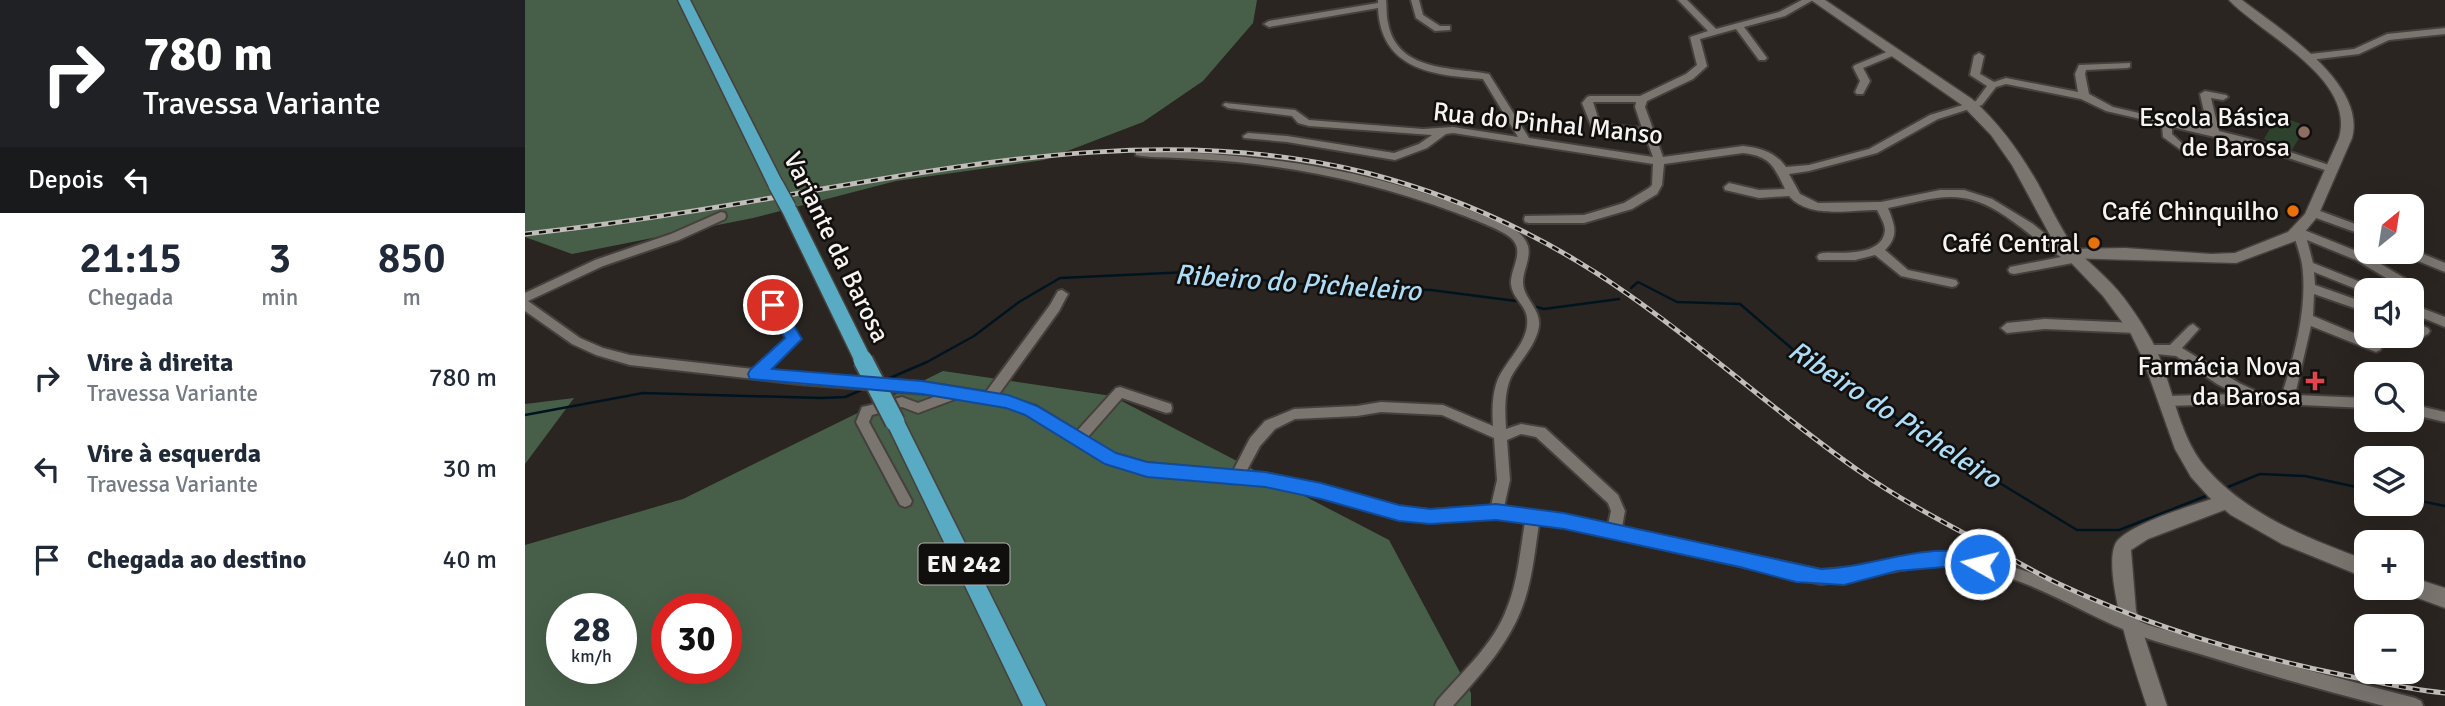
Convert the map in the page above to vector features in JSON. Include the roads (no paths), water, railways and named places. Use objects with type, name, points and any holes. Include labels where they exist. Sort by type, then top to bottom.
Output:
[{"type":"main road","name":"Variante da Barosa","points":[[684,0],[1035,706]]},
{"type":"main road","points":[[1817,0],[1972,106],[2019,163],[2072,256],[2109,292],[2136,328],[2192,464],[2221,494],[2294,541],[2354,564]]},
{"type":"main road","points":[[2424,591],[2445,598]]},
{"type":"street","points":[[1415,0],[1419,16],[1438,29],[1447,28]]},
{"type":"street","points":[[1682,0],[1714,32]]},
{"type":"street","points":[[1649,132],[1600,128],[1596,126],[1587,103],[1590,99],[1641,99],[1654,90],[1695,74],[1702,66],[1695,37],[1782,14],[1809,0]]},
{"type":"street","points":[[2014,271],[2072,256],[2125,253],[2211,259],[2237,258],[2299,232],[2312,212],[2348,125],[2336,94],[2310,57],[2235,0]]},
{"type":"street","points":[[1269,24],[1381,2],[1380,19],[1387,41],[1395,50],[1404,58],[1433,70],[1486,76],[1526,142]]},
{"type":"street","points":[[1739,26],[1762,58]]},
{"type":"street","points":[[2310,57],[2355,52],[2387,37],[2445,31]]},
{"type":"street","points":[[1860,92],[1865,80],[1858,67],[1894,52]]},
{"type":"street","points":[[1979,56],[1975,75],[1993,85],[2019,81],[2084,96],[2111,109],[2278,150],[2331,169]]},
{"type":"street","points":[[2084,96],[2080,74],[2082,67],[2127,65]]},
{"type":"street","points":[[1993,85],[1979,103],[1934,117],[1873,150],[1809,168],[1784,171],[1790,192],[1800,201],[1817,207],[1881,206],[1940,194],[1964,194],[1988,202],[2029,227],[2063,254],[2072,256]]},
{"type":"street","points":[[2214,133],[2205,94],[2223,97]]},
{"type":"street","points":[[1529,219],[1572,221],[1628,206],[1654,191],[1659,161],[1640,107],[1641,99]]},
{"type":"street","name":"Rua do Pinhal Manso","points":[[1229,105],[1295,113],[1302,121],[1309,123],[1442,132],[1453,130],[1659,161],[1748,148],[1767,155],[1784,171]]},
{"type":"street","points":[[2167,124],[2167,135],[2181,147]]},
{"type":"street","points":[[1248,136],[1287,139],[1395,156],[1423,146],[1442,132]]},
{"type":"street","points":[[1140,153],[1238,156],[1351,175],[1416,194],[1515,234],[1524,247],[1517,285],[1533,318],[1532,331],[1502,383],[1499,400],[1505,476],[1502,498],[1496,512]]},
{"type":"street","points":[[1729,187],[1759,194],[1790,192]]},
{"type":"street","points":[[1823,257],[1878,251],[1888,241],[1891,228],[1881,206]]},
{"type":"street","points":[[2312,212],[2354,228]]},
{"type":"street","points":[[525,298],[599,263],[652,246],[721,216]]},
{"type":"street","points":[[2287,399],[2297,368],[2308,287],[2307,265],[2299,232]]},
{"type":"street","points":[[2299,232],[2360,257],[2395,278]]},
{"type":"street","points":[[1878,251],[1905,273],[1952,283]]},
{"type":"street","points":[[2424,259],[2445,268]]},
{"type":"street","points":[[2307,265],[2354,284]]},
{"type":"street","points":[[2308,287],[2354,304]]},
{"type":"street","points":[[989,398],[1055,308],[1062,294]]},
{"type":"street","points":[[525,305],[576,341],[600,352],[630,360],[756,374],[922,387],[1008,401],[1031,411],[1122,463],[1147,469],[1265,480],[1321,491],[1399,513],[1430,516],[1496,512],[1533,517],[1614,531],[1740,558],[1796,574],[1821,577],[1844,577],[1897,563],[1944,559],[1966,561],[1994,567],[2131,625],[2307,680],[2415,706]]},
{"type":"street","points":[[756,374],[794,339],[773,305]]},
{"type":"street","points":[[2424,314],[2445,323]]},
{"type":"street","points":[[2305,318],[2354,338]]},
{"type":"street","points":[[2007,328],[2045,324],[2136,328]]},
{"type":"street","points":[[2174,349],[2193,329]]},
{"type":"street","points":[[2146,348],[2174,349],[2221,380],[2260,398]]},
{"type":"street","points":[[1078,439],[1120,392],[1166,408]]},
{"type":"street","points":[[905,501],[862,422],[867,411],[902,402],[918,408],[958,393]]},
{"type":"street","points":[[2167,401],[2260,398],[2354,402]]},
{"type":"street","points":[[1236,477],[1255,442],[1270,425],[1294,414],[1381,407],[1443,410],[1502,436],[1521,429],[1540,432],[1613,499],[1618,511],[1614,531]]},
{"type":"street","points":[[2424,413],[2445,417]]},
{"type":"street","points":[[2157,706],[2131,625],[2120,556],[2123,546],[2142,533],[2221,494]]},
{"type":"street","points":[[1443,706],[1492,649],[1513,612],[1519,597],[1533,517]]},
{"type":"waterway","name":"Ribeiro do Picheleiro","points":[[885,380],[927,362],[974,336],[1019,302],[1060,278],[1210,271],[1281,283],[1431,290],[1516,301]]},
{"type":"waterway","name":"Ribeiro do Picheleiro","points":[[1631,288],[1638,282],[1677,302],[1740,304],[1810,364],[1841,371],[1906,426],[2077,530],[2119,530],[2211,494]]},
{"type":"waterway","points":[[1537,307],[1544,309],[1619,299]]},
{"type":"waterway","name":"Ribeiro do Picheleiro","points":[[525,415],[643,393],[821,398],[845,397],[866,388]]},
{"type":"waterway","name":"Ribeiro do Picheleiro","points":[[2223,489],[2260,474],[2305,476],[2354,486]]},
{"type":"waterway","name":"Ribeiro do Picheleiro","points":[[2424,502],[2445,506]]},
{"type":"railway","points":[[525,234],[674,214],[958,167],[1094,152],[1231,152],[1299,159],[1367,173],[1470,207],[1568,256],[1658,316],[1801,428],[1874,481],[1936,518],[2057,583],[2126,613],[2197,638],[2343,675],[2445,693]]},
{"type":"place","name":"Escola Básica de Barosa","points":[[2304,132]]},
{"type":"place","name":"Café Chinquilho","points":[[2293,211]]},
{"type":"place","name":"Café Central","points":[[2094,243]]},
{"type":"place","name":"Farmácia Nova da Barosa","points":[[2315,381]]}]
